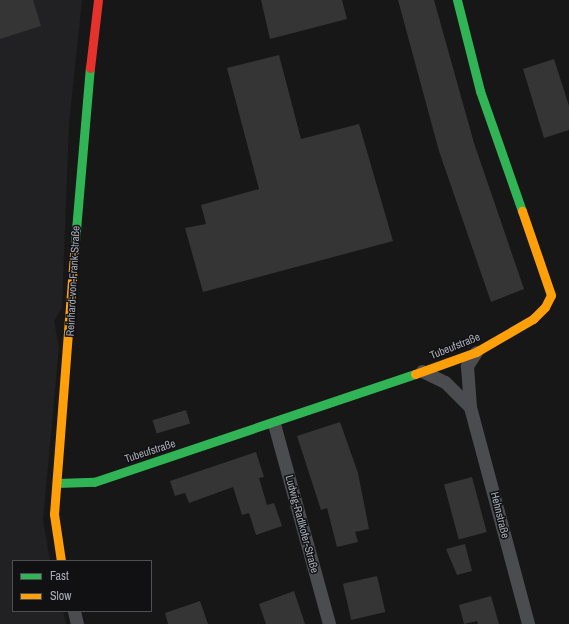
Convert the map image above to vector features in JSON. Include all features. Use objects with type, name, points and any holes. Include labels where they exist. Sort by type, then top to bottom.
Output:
[{"type":"street","name":"Reinhard-von-Frank-Straße","points":[[61,560],[54,514],[80,164],[98,0]]},
{"type":"street","name":"Tubeufstraße","points":[[57,483],[94,482],[274,424],[476,352],[533,320],[545,307],[551,295],[480,91],[456,0]]},
{"type":"street","name":"Hehnstraße","points":[[476,352],[467,366],[470,407],[528,624]]},
{"type":"street","points":[[422,371],[445,382],[470,407]]},
{"type":"street","name":"Ludwig-Radlkofer-Straße","points":[[274,424],[330,624]]},
{"type":"street","points":[[74,612],[77,624]]},
{"type":"shaded area","points":[[0,0],[82,0],[69,124],[62,308],[54,321],[59,347],[43,520],[50,560],[12,560],[12,612],[63,612],[66,624],[0,624]]},
{"type":"building","points":[[0,0],[33,0],[41,26],[0,39]]},
{"type":"building","points":[[261,0],[342,0],[347,19],[270,39]]},
{"type":"building","points":[[398,0],[434,0],[474,143],[524,289],[491,302],[439,151]]},
{"type":"building","points":[[279,55],[301,139],[359,124],[393,241],[203,292],[185,228],[206,224],[201,205],[259,189],[227,68]]},
{"type":"building","points":[[554,59],[569,106],[569,130],[544,138],[523,69]]},
{"type":"building","points":[[186,410],[190,423],[157,434],[153,420]]},
{"type":"building","points":[[340,422],[358,473],[369,529],[355,532],[358,542],[337,547],[327,508],[321,510],[297,436]]},
{"type":"building","points":[[256,452],[264,477],[259,478],[267,505],[274,503],[282,526],[256,535],[249,513],[242,515],[233,487],[189,503],[185,493],[175,496],[170,481]]},
{"type":"building","points":[[472,477],[487,532],[459,540],[444,485]]},
{"type":"building","points":[[465,544],[472,571],[457,575],[446,549]]},
{"type":"building","points":[[377,576],[385,612],[351,620],[343,584]]},
{"type":"building","points":[[294,591],[305,624],[266,624],[259,604]]},
{"type":"building","points":[[491,596],[499,624],[478,624],[477,621],[464,624],[459,605]]},
{"type":"building","points":[[200,601],[208,624],[168,624],[165,613]]},
{"type":"traffic: fast","points":[[457,0],[480,91],[522,211]]},
{"type":"traffic: fast","points":[[74,253],[90,68]]},
{"type":"traffic: fast","points":[[57,483],[94,482],[415,374]]},
{"type":"traffic: slow","points":[[415,374],[476,352],[533,319],[545,307],[551,295],[522,211]]},
{"type":"traffic: slow","points":[[61,560],[54,514],[74,253]]},
{"type":"traffic: jam","points":[[90,68],[98,0]]}]
